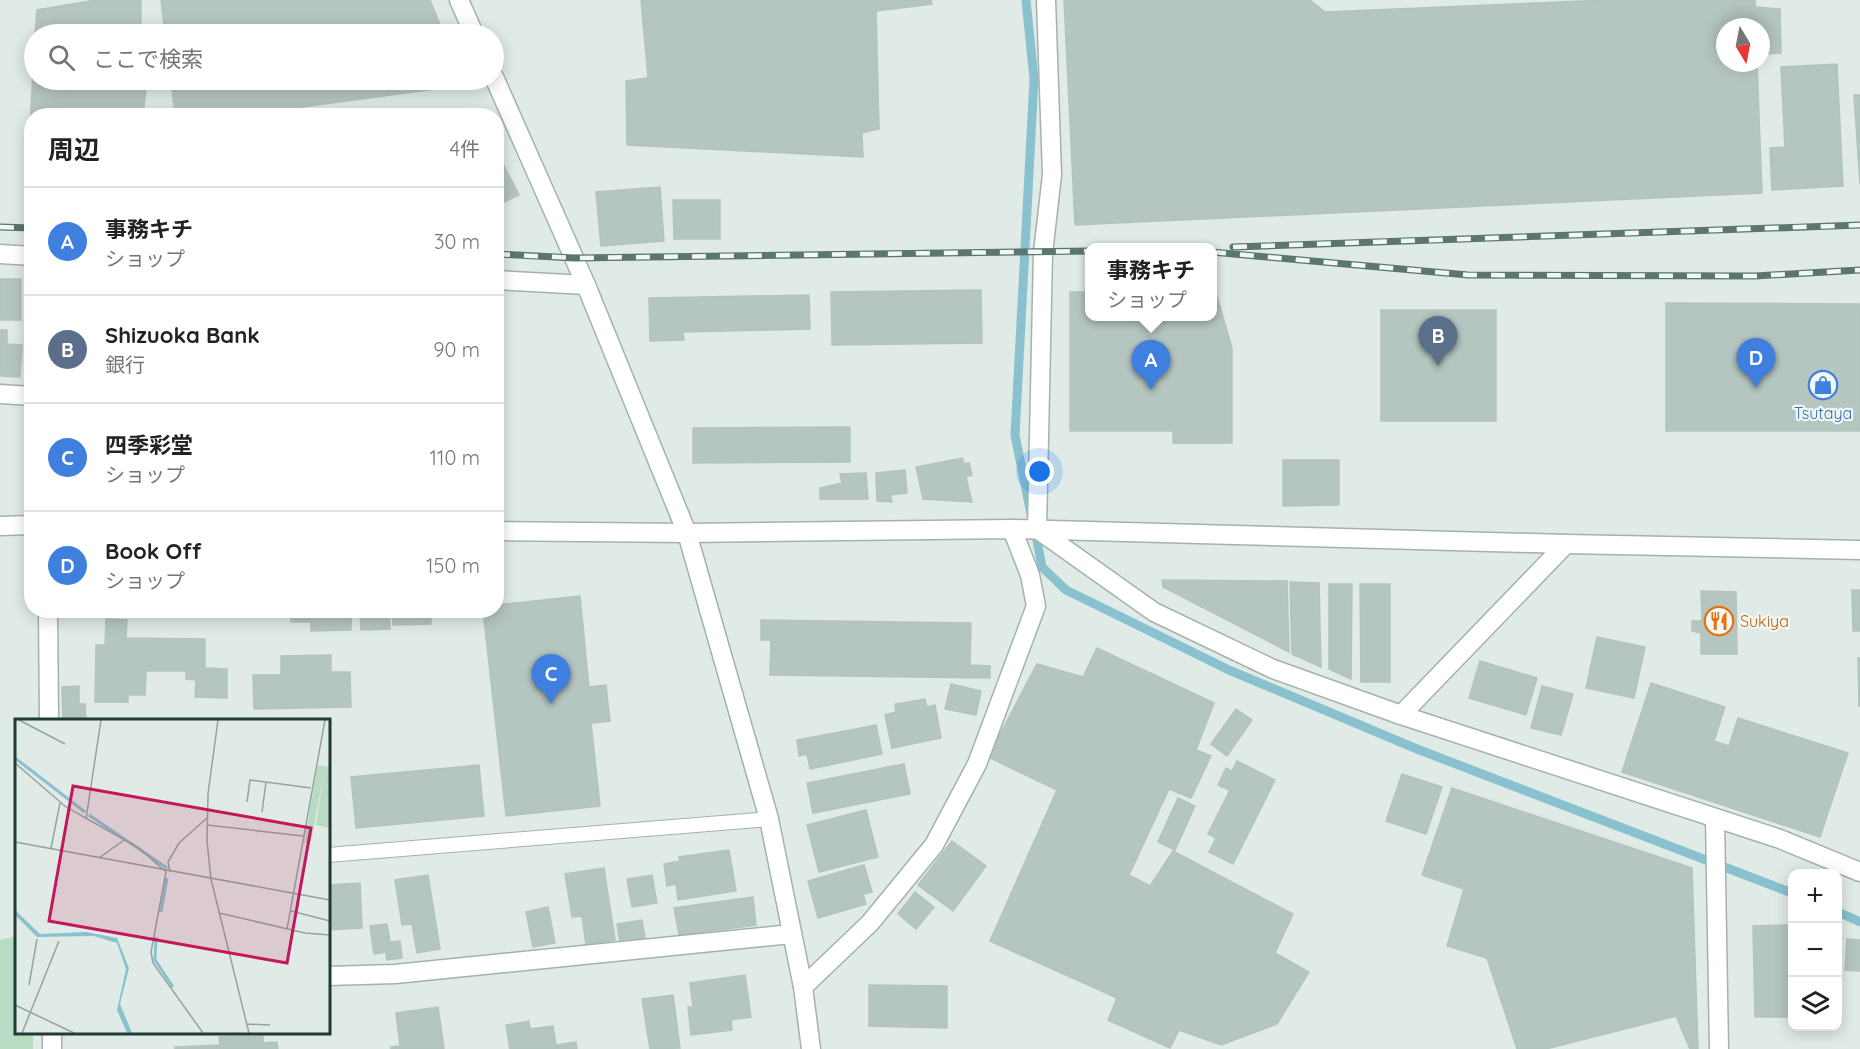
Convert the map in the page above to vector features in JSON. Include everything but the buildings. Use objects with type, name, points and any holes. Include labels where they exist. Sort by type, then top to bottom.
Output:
[{"type":"street","points":[[459,0],[470,24]]},
{"type":"street","points":[[1038,529],[1043,253],[1052,174],[1046,0]]},
{"type":"street","points":[[500,90],[586,285],[687,533],[769,819],[802,987],[811,1049]]},
{"type":"street","points":[[0,254],[24,256]]},
{"type":"street","points":[[504,280],[586,285]]},
{"type":"street","points":[[0,394],[24,396]]},
{"type":"street","points":[[0,526],[24,525]]},
{"type":"street","points":[[802,987],[870,923],[934,845],[977,764],[1036,606],[1030,575],[1012,529]]},
{"type":"street","points":[[1038,529],[1154,612],[1273,669],[1401,715],[1780,839],[1860,872]]},
{"type":"street","points":[[504,531],[687,533],[1038,529],[1860,550]]},
{"type":"street","points":[[1401,715],[1566,544]]},
{"type":"street","points":[[48,618],[49,719]]},
{"type":"street","points":[[1715,818],[1719,1049]]},
{"type":"street","points":[[330,976],[395,974],[792,934]]},
{"type":"street","points":[[51,1034],[52,1049]]},
{"type":"lane","points":[[330,855],[769,819]]},
{"type":"green space","points":[[15,936],[15,1034],[33,1034],[33,1049],[0,1049],[0,940]]},
{"type":"waterway","points":[[1026,0],[1034,79],[1015,435],[1031,514]]},
{"type":"waterway","points":[[1035,530],[1042,567],[1066,590],[1229,670],[1417,749],[1788,891]]},
{"type":"waterway","points":[[1842,914],[1860,922]]},
{"type":"railway","points":[[1233,247],[1860,225]]},
{"type":"railway","points":[[0,227],[24,228]]},
{"type":"railway","points":[[504,254],[574,258],[1085,251]]},
{"type":"railway","points":[[1217,252],[1468,275],[1755,276],[1860,270]]},
{"type":"place","name":"Shizuoka Bank","points":[[1438,366]]},
{"type":"place","name":"Tsutaya","points":[[1823,385]]},
{"type":"place","name":"Book Off","points":[[1756,388]]},
{"type":"place","name":"事務キチ","points":[[1151,390]]},
{"type":"place","name":"Sukiya","points":[[1719,621]]},
{"type":"place","name":"四季彩堂","points":[[551,704]]}]
